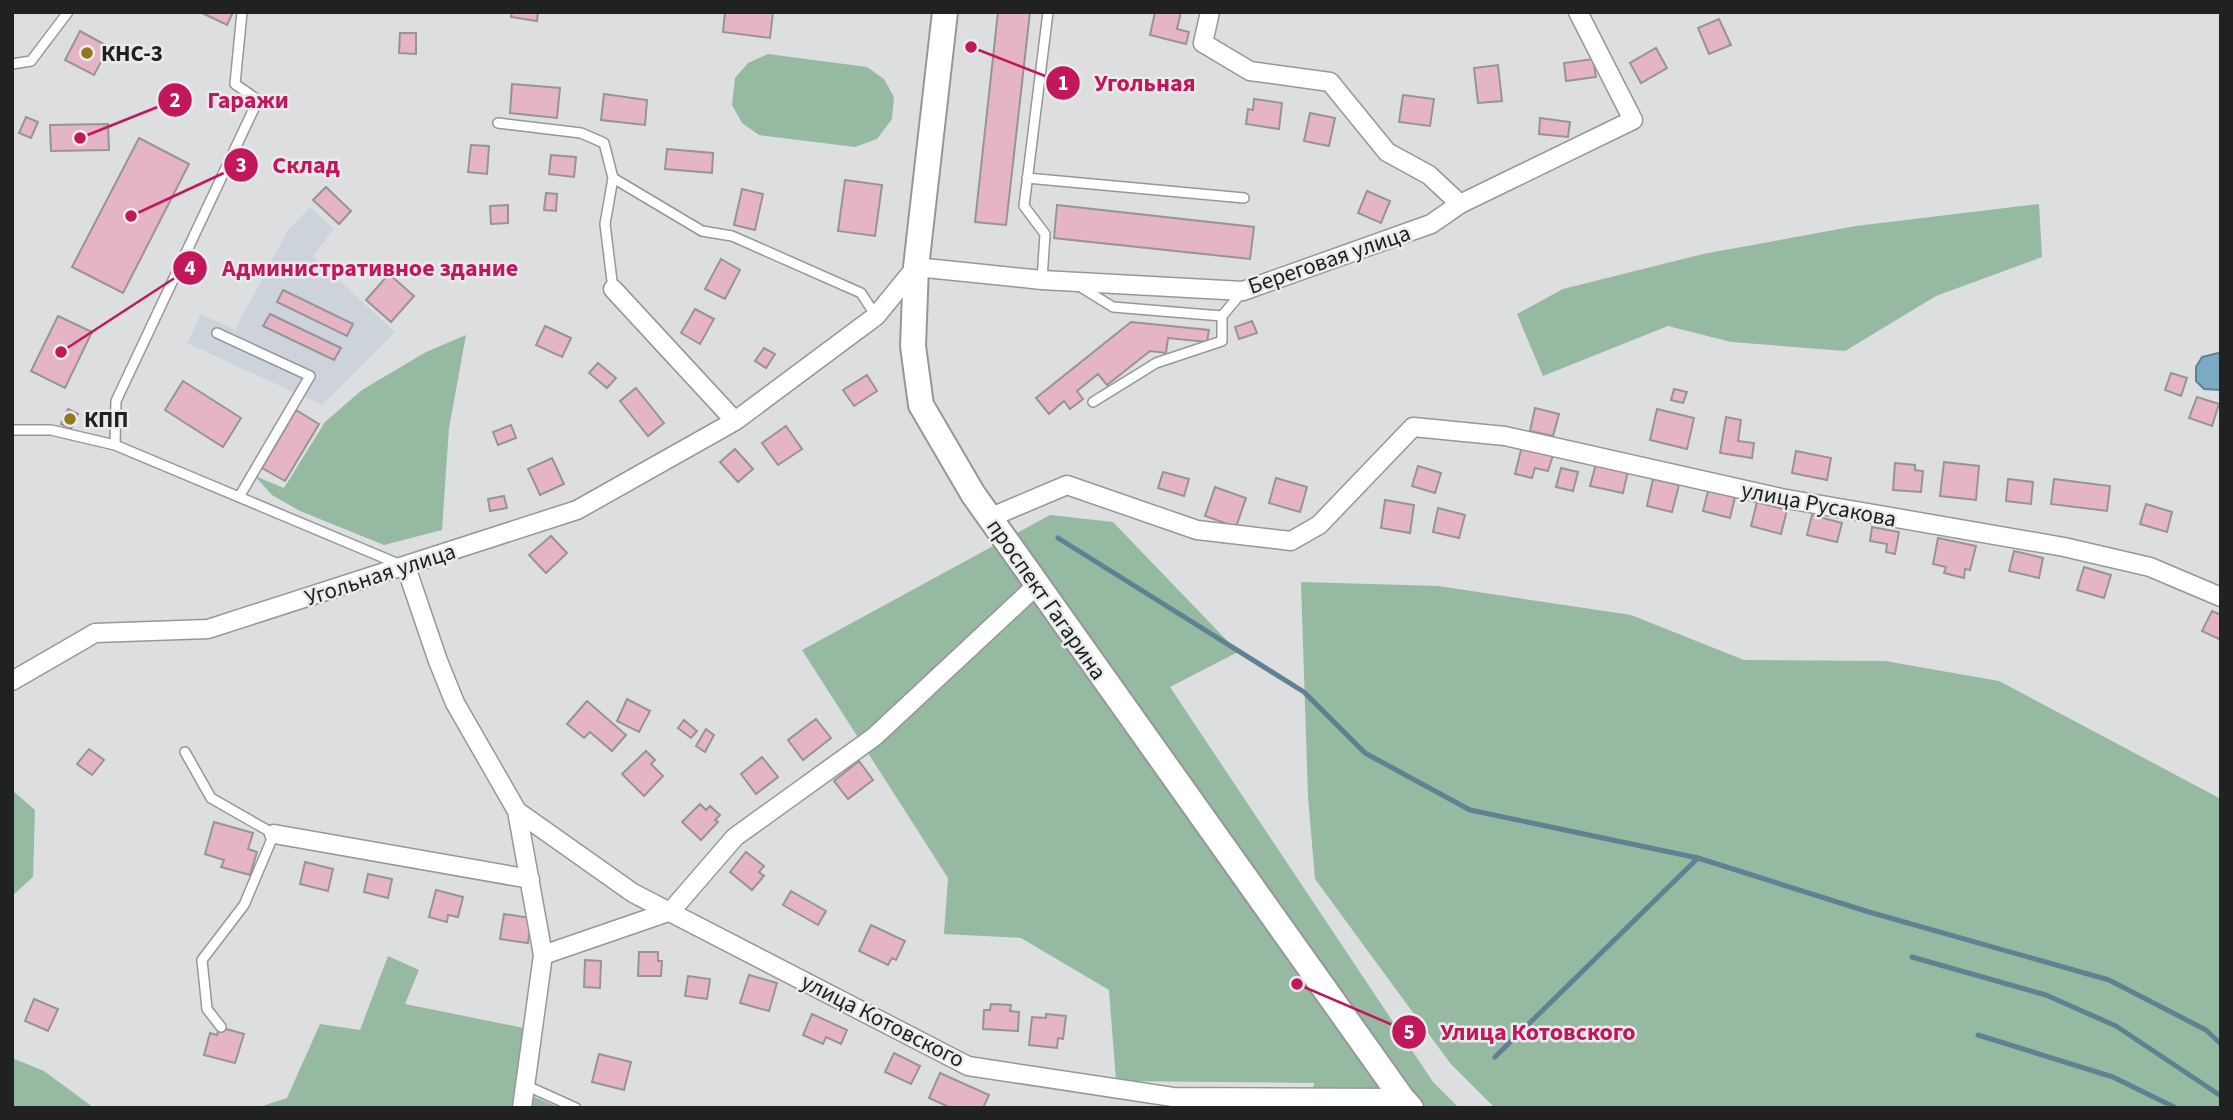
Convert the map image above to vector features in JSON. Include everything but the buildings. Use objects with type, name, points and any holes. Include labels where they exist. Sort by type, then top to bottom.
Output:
[{"type":"main road","name":"проспект Гагарина","points":[[945,12],[916,267],[914,345],[921,405],[989,518],[1406,1103]]},
{"type":"street","points":[[1210,12],[1203,43],[1250,71],[1329,82],[1387,152],[1429,174],[1460,204]]},
{"type":"street","name":"Береговая улица","points":[[916,267],[1042,280],[1243,291],[1431,224],[1460,204],[1633,120],[1578,12]]},
{"type":"street","name":"Угольная улица","points":[[12,681],[95,633],[208,629],[577,510],[735,421],[876,316],[916,267]]},
{"type":"street","points":[[613,289],[735,421]]},
{"type":"street","name":"улица Русакова","points":[[989,518],[1067,485],[1197,530],[1291,541],[1319,525],[1413,427],[1505,436],[1780,498],[2064,547],[2150,567],[2221,597]]},
{"type":"street","name":"улица Котовского","points":[[406,567],[455,703],[517,811],[633,893],[968,1066],[1173,1097],[1296,1103],[1406,1103]]},
{"type":"street","points":[[543,955],[671,911],[735,837],[874,737],[1037,585]]},
{"type":"street","points":[[517,811],[543,955],[522,1108]]},
{"type":"street","points":[[274,834],[530,879]]},
{"type":"lane","points":[[12,64],[31,61],[68,12]]},
{"type":"lane","points":[[115,445],[116,401],[258,100],[235,84],[242,12]]},
{"type":"lane","points":[[1042,280],[1045,234],[1024,206],[1048,12]]},
{"type":"lane","points":[[498,122],[581,133],[604,143],[613,178],[605,224],[613,289]]},
{"type":"lane","points":[[613,178],[702,231],[732,236],[861,293],[876,316]]},
{"type":"lane","points":[[1027,178],[1244,198]]},
{"type":"lane","points":[[1071,282],[1113,307],[1222,316]]},
{"type":"lane","points":[[1093,402],[1156,363],[1222,341],[1222,316],[1243,291]]},
{"type":"lane","points":[[217,333],[310,376],[239,497]]},
{"type":"lane","points":[[12,430],[51,430],[115,445],[406,567]]},
{"type":"lane","points":[[185,752],[211,798],[274,834],[244,905],[202,960],[207,1009],[222,1027]]},
{"type":"lane","points":[[526,1084],[576,1108]]},
{"type":"shaded area","points":[[310,207],[334,229],[313,256],[395,332],[322,405],[187,343],[201,314],[235,330],[288,230]]},
{"type":"green space","points":[[768,54],[867,67],[884,79],[894,97],[892,119],[877,139],[855,147],[759,135],[742,123],[732,105],[735,78],[748,63]]},
{"type":"green space","points":[[2039,204],[2042,257],[1936,296],[1845,351],[1731,342],[1668,326],[1543,376],[1517,314],[1563,289],[1703,254],[1856,226]]},
{"type":"green space","points":[[466,335],[449,428],[442,530],[384,545],[300,511],[272,495],[255,476],[284,488],[325,422],[362,390],[426,352]]},
{"type":"green space","points":[[1050,515],[1113,522],[1238,652],[1170,687],[1433,1082],[1459,1108],[1309,1108],[1314,1083],[1116,1081],[1109,990],[1021,938],[944,934],[948,878],[802,650]]},
{"type":"green space","points":[[1301,582],[1438,586],[1631,615],[1744,660],[1885,661],[1999,681],[2221,799],[2221,1108],[1495,1108],[1450,1063],[1315,879],[1308,797]]},
{"type":"green space","points":[[12,790],[35,810],[33,877],[12,896]]},
{"type":"green space","points":[[388,956],[419,970],[405,1004],[524,1028],[521,1091],[560,1108],[256,1108],[287,1098],[320,1024],[360,1030]]},
{"type":"green space","points":[[12,1058],[44,1071],[94,1108],[12,1108]]},
{"type":"water","points":[[2221,354],[2221,390],[2204,389],[2196,381],[2196,367],[2202,357]]},
{"type":"waterway","points":[[1058,538],[1304,692],[1365,753],[1470,810],[1698,858],[1869,912],[2109,980],[2206,1030],[2221,1044]]},
{"type":"waterway","points":[[1495,1057],[1698,858]]},
{"type":"waterway","points":[[1912,957],[2046,995],[2116,1026],[2221,1096]]},
{"type":"waterway","points":[[1978,1035],[2113,1077],[2176,1108]]},
{"type":"place","name":"Угольная","points":[[971,47]]},
{"type":"place","name":"КНС-3","points":[[87,53]]},
{"type":"place","name":"Гаражи","points":[[80,138]]},
{"type":"place","name":"Склад","points":[[131,216]]},
{"type":"place","name":"Административное здание","points":[[61,352]]},
{"type":"place","name":"КПП","points":[[70,419]]},
{"type":"place","name":"Улица Котовского","points":[[1297,984]]}]
